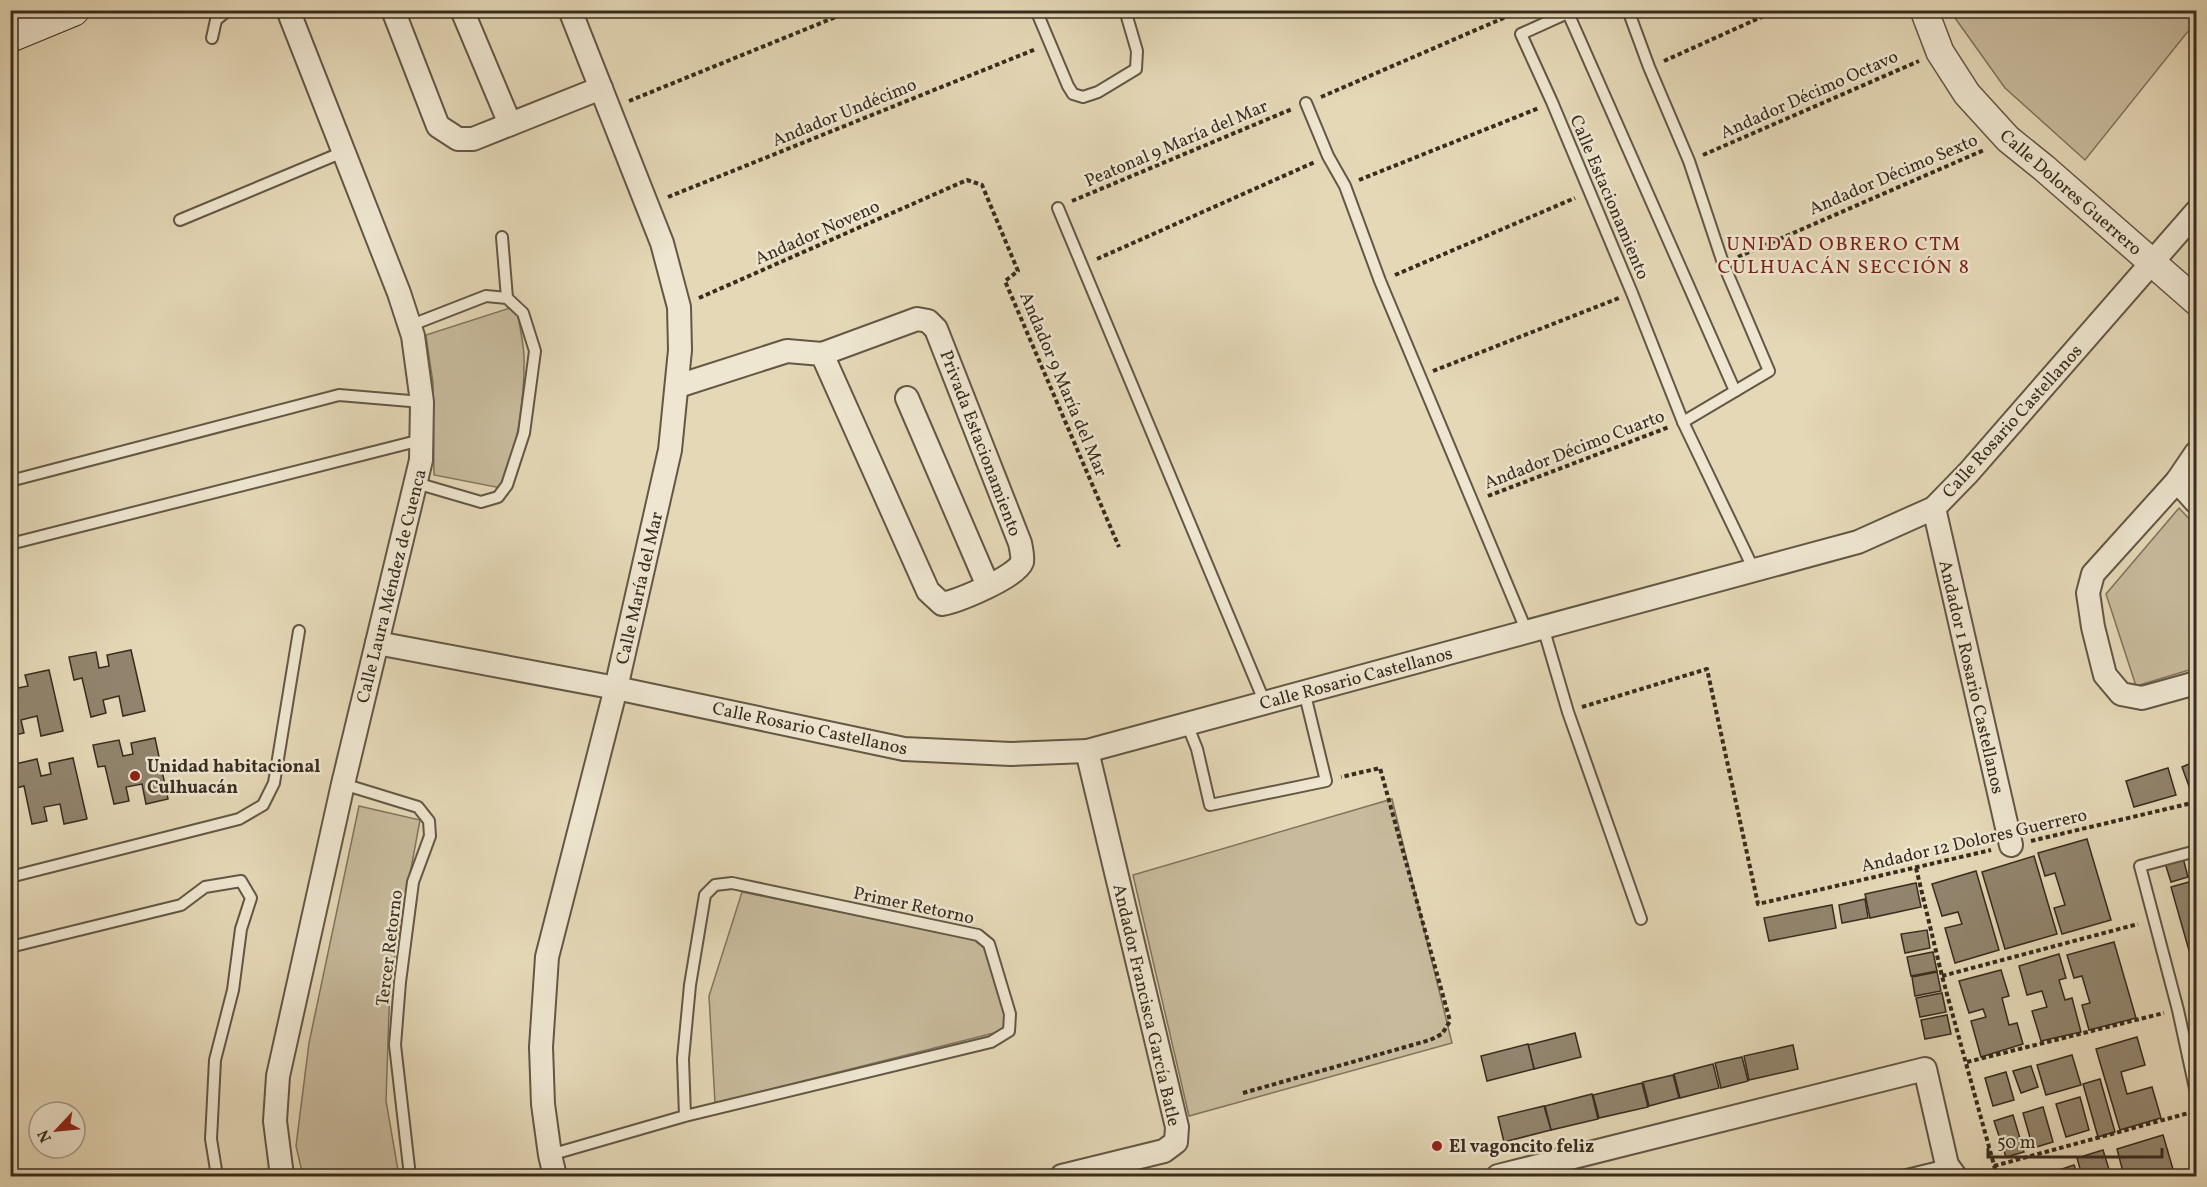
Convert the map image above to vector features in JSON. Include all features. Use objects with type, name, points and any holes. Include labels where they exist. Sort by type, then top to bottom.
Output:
[{"type":"main road","points":[[10,36],[73,10]]},
{"type":"street","name":"Calle Laura Méndez de Cuenca","points":[[282,1176],[275,1121],[278,1076],[342,783],[421,460],[422,402],[413,336],[399,293],[288,10]]},
{"type":"street","points":[[393,10],[438,126],[458,140],[473,139],[510,124],[605,99]]},
{"type":"street","points":[[462,10],[510,124]]},
{"type":"street","name":"Calle María del Mar","points":[[553,1166],[543,1104],[541,1047],[547,957],[616,688],[670,450],[680,350],[679,307],[662,243],[570,10]]},
{"type":"street","name":"Calle Dolores Guerrero","points":[[1924,10],[1940,52],[1967,93],[2008,139],[2196,301]]},
{"type":"street","name":"Calle Rosario Castellanos","points":[[377,643],[616,688],[904,749],[1011,754],[1087,751],[1858,542],[1934,508],[1969,472],[2196,212]]},
{"type":"street","name":"Privada Estacionamiento","points":[[678,386],[786,351],[822,354],[917,319],[928,321],[936,329],[1020,543],[1022,561],[1016,572],[955,602],[942,604],[928,591],[822,354]]},
{"type":"street","points":[[907,398],[988,586]]},
{"type":"street","points":[[2196,453],[2176,481],[2093,574],[2088,593],[2093,627],[2105,675],[2121,694],[2142,698],[2196,683]]},
{"type":"street","points":[[2176,481],[2196,502]]},
{"type":"street","name":"Andador 1 Rosario Castellanos","points":[[1934,508],[2011,845]]},
{"type":"street","name":"Andador Francisca García Batle","points":[[1062,1176],[1164,1151],[1176,1142],[1177,1127],[1087,751]]},
{"type":"street","points":[[1498,1176],[1925,1069],[1951,1170]]},
{"type":"lane","points":[[212,38],[216,20],[228,10]]},
{"type":"lane","points":[[1036,10],[1073,94],[1083,98],[1098,92],[1136,69],[1137,51],[1125,10]]},
{"type":"lane","points":[[1628,10],[1649,67],[1689,161],[1723,263],[1769,371],[1683,422]]},
{"type":"lane","name":"Calle Estacionamiento","points":[[1735,392],[1571,12],[1521,34],[1590,192],[1683,422],[1754,570]]},
{"type":"lane","points":[[1306,103],[1328,156],[1345,186],[1380,281],[1474,502],[1535,629],[1568,712],[1641,919]]},
{"type":"lane","points":[[180,220],[343,152]]},
{"type":"lane","points":[[1058,207],[1264,703]]},
{"type":"lane","points":[[502,237],[507,298]]},
{"type":"lane","points":[[409,326],[486,296],[507,298],[523,313],[535,351],[524,433],[507,485],[498,498],[481,502],[416,483]]},
{"type":"lane","points":[[10,481],[339,395],[422,402]]},
{"type":"lane","points":[[10,544],[421,440]]},
{"type":"lane","points":[[10,878],[239,819],[263,805],[274,783],[299,632]]},
{"type":"lane","points":[[1187,724],[1197,749],[1210,805],[1326,781],[1304,691]]},
{"type":"lane","name":"Tercer Retorno","points":[[342,783],[418,807],[429,821],[430,836],[413,882],[400,982],[395,1045],[410,1176]]},
{"type":"lane","points":[[2196,851],[2140,866],[2178,1010],[2196,1093]]},
{"type":"lane","points":[[10,947],[181,905],[205,887],[241,881],[251,898],[242,929],[233,990],[215,1060],[211,1139],[217,1176]]},
{"type":"lane","name":"Primer Retorno","points":[[553,1166],[685,1116],[991,1042],[1009,1031],[1010,1014],[989,944],[978,935],[966,932],[732,883],[715,885],[705,895],[690,985],[683,1059],[685,1116]]},
{"type":"lane","points":[[1902,1176],[1951,1170]]},
{"type":"path","points":[[605,99],[854,10]]},
{"type":"path","name":"Peatonal 9 María del Mar","points":[[1058,207],[1522,10]]},
{"type":"path","points":[[1649,67],[1777,10]]},
{"type":"path","name":"Andador Undécimo","points":[[647,205],[1050,43]]},
{"type":"path","name":"Andador Décimo Octavo","points":[[1689,161],[1940,52]]},
{"type":"path","points":[[1345,186],[1552,102]]},
{"type":"path","name":"Andador Décimo Sexto","points":[[1723,263],[2008,139]]},
{"type":"path","points":[[1083,265],[1328,156]]},
{"type":"path","name":"Andador Noveno","points":[[679,307],[967,180]]},
{"type":"path","name":"Andador 9 María del Mar","points":[[967,180],[982,185],[1018,271],[1005,281],[1119,547]]},
{"type":"path","points":[[1380,281],[1590,192]]},
{"type":"path","points":[[1421,375],[1632,293]]},
{"type":"path","name":"Andador Décimo Cuarto","points":[[1474,502],[1683,422]]},
{"type":"path","name":"Andador 12 Dolores Guerrero","points":[[1568,712],[1707,669],[1758,904],[2196,802]]},
{"type":"path","points":[[1242,1093],[1430,1040],[1442,1034],[1450,1021],[1380,768],[1326,781]]},
{"type":"path","points":[[1916,868],[1942,976],[1997,1176]]},
{"type":"path","points":[[1942,976],[2154,920]]},
{"type":"path","points":[[1966,1062],[2178,1010]]},
{"type":"path","points":[[1994,1166],[2196,1111]]},
{"type":"shaded area","points":[[1950,11],[2196,11],[2196,23],[2085,160],[2005,88]]},
{"type":"shaded area","points":[[516,306],[521,331],[524,373],[516,439],[506,489],[434,475],[433,383],[426,335]]},
{"type":"shaded area","points":[[2179,508],[2196,526],[2196,668],[2136,686],[2106,594]]},
{"type":"shaded area","points":[[1392,799],[1452,1043],[1189,1116],[1133,875]]},
{"type":"shaded area","points":[[359,806],[420,820],[390,982],[386,1101],[399,1176],[303,1176],[296,1146],[309,1043]]},
{"type":"shaded area","points":[[742,892],[986,942],[1010,1029],[715,1103],[709,996]]},
{"type":"building","name":"Unidad habitacional Culhuacán","points":[[131,650],[145,711],[123,716],[119,696],[103,700],[106,713],[91,717],[82,678],[74,680],[69,657],[96,652],[99,668],[109,666],[107,655]]},
{"type":"building","points":[[49,670],[63,731],[41,736],[37,716],[21,720],[24,733],[10,736],[10,672],[14,672],[18,688],[28,686],[25,675]]},
{"type":"building","name":"Unidad habitacional Culhuacán","points":[[155,738],[168,799],[146,804],[142,784],[126,787],[129,801],[114,804],[105,766],[98,767],[93,745],[119,740],[123,756],[133,754],[131,743]]},
{"type":"building","points":[[73,758],[87,819],[64,824],[60,804],[44,807],[47,821],[32,824],[24,786],[16,788],[11,765],[37,759],[41,776],[51,774],[49,763]]},
{"type":"building","points":[[2196,761],[2196,787],[2190,789],[2182,767]]},
{"type":"building","points":[[2168,768],[2176,795],[2134,807],[2126,781]]},
{"type":"building","points":[[2087,839],[2111,920],[2062,934],[2054,908],[2065,905],[2055,873],[2045,876],[2038,853]]},
{"type":"building","points":[[2034,856],[2057,934],[2005,949],[1982,872]]},
{"type":"building","points":[[2183,858],[2188,877],[2171,882],[2165,863]]},
{"type":"building","points":[[1976,871],[1999,950],[1955,963],[1945,928],[1962,924],[1958,912],[1942,916],[1932,884]]},
{"type":"building","points":[[2189,882],[2196,907],[2196,952],[2190,954],[2171,887]]},
{"type":"building","points":[[1916,883],[1921,907],[1870,918],[1865,894]]},
{"type":"building","points":[[1865,899],[1868,918],[1842,923],[1839,905]]},
{"type":"building","points":[[1832,905],[1836,928],[1769,941],[1764,918]]},
{"type":"building","points":[[1927,930],[1930,948],[1905,953],[1901,934]]},
{"type":"building","points":[[2114,942],[2136,1018],[2089,1030],[2082,1005],[2090,1003],[2082,976],[2074,978],[2067,955]]},
{"type":"building","points":[[1933,952],[1937,971],[1911,976],[1907,957]]},
{"type":"building","points":[[2059,954],[2066,978],[2059,980],[2065,1000],[2072,998],[2081,1032],[2041,1041],[2032,1011],[2047,1007],[2042,991],[2027,995],[2019,966]]},
{"type":"building","points":[[2001,970],[2009,996],[2002,998],[2009,1025],[2017,1023],[2023,1044],[1981,1057],[1971,1021],[1986,1017],[1983,1009],[1969,1013],[1959,981]]},
{"type":"building","points":[[1937,972],[1941,991],[1915,996],[1912,977]]},
{"type":"building","points":[[1942,993],[1946,1012],[1920,1017],[1916,998]]},
{"type":"building","points":[[1947,1015],[1951,1034],[1925,1039],[1921,1020]]},
{"type":"building","points":[[1575,1033],[1581,1057],[1534,1069],[1528,1045]]},
{"type":"building","points":[[2137,1037],[2145,1065],[2121,1072],[2127,1094],[2152,1087],[2161,1118],[2120,1130],[2096,1049]]},
{"type":"building","points":[[1528,1044],[1534,1069],[1487,1081],[1481,1056]]},
{"type":"building","points":[[1793,1045],[1798,1069],[1749,1080],[1744,1056]]},
{"type":"building","points":[[2072,1055],[2081,1085],[2046,1095],[2037,1065]]},
{"type":"building","points":[[1742,1057],[1748,1081],[1721,1088],[1715,1063]]},
{"type":"building","points":[[1713,1064],[1719,1088],[1680,1098],[1674,1074]]},
{"type":"building","points":[[2031,1066],[2038,1087],[2021,1093],[2013,1071]]},
{"type":"building","points":[[2006,1072],[2014,1100],[1993,1106],[1985,1078]]},
{"type":"building","points":[[1673,1075],[1679,1098],[1649,1106],[1643,1082]]},
{"type":"building","points":[[2100,1079],[2115,1132],[2098,1137],[2083,1084]]},
{"type":"building","points":[[1642,1083],[1648,1107],[1599,1118],[1593,1095]]},
{"type":"building","points":[[1592,1094],[1598,1119],[1551,1130],[1545,1106]]},
{"type":"building","points":[[2080,1097],[2089,1130],[2066,1137],[2056,1104]]},
{"type":"building","points":[[1544,1106],[1551,1130],[1504,1142],[1498,1117]]},
{"type":"building","points":[[2043,1107],[2053,1142],[2033,1148],[2023,1113]]},
{"type":"building","points":[[2013,1115],[2024,1152],[2006,1157],[1994,1121]]},
{"type":"building","points":[[2163,1135],[2175,1176],[2139,1176],[2138,1172],[2124,1176],[2117,1149]]},
{"type":"building","points":[[2103,1150],[2111,1176],[2082,1176],[2077,1158]]},
{"type":"building","points":[[2074,1165],[2078,1176],[2058,1176],[2056,1171]]},
{"type":"place","name":"Unidad habitacional Culhuacán","points":[[135,776]]},
{"type":"place","name":"El vagoncito feliz","points":[[1437,1146]]},
{"type":"district","name":"UNIDAD OBRERO CTM CULHUACÁN SECCIÓN 8","points":[[1844,254]]}]
